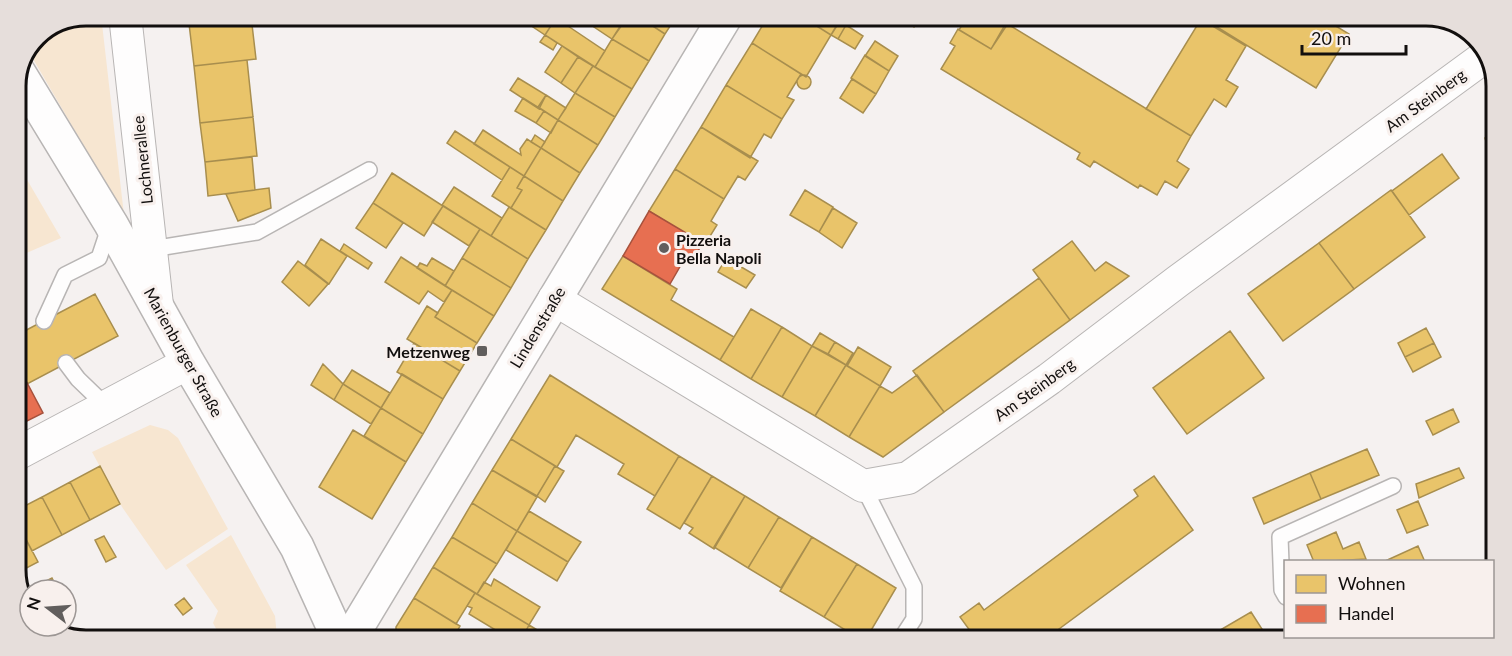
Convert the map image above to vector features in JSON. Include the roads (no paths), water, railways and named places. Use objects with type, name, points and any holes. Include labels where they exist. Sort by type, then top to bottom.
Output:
[{"type":"street","name":"Lochnerallee","points":[[126,26],[157,305]]},
{"type":"street","name":"Lindenstraße","points":[[355,630],[719,26]]},
{"type":"street","name":"Am Steinberg","points":[[863,486],[908,478],[1049,379],[1178,281],[1480,60]]},
{"type":"street","name":"Marienburger Straße","points":[[26,84],[111,224],[188,363],[297,547],[335,630]]},
{"type":"street","points":[[554,299],[863,486]]},
{"type":"street","points":[[26,449],[188,363]]},
{"type":"lane","points":[[152,249],[257,232],[369,170]]},
{"type":"lane","points":[[44,321],[65,275],[99,258],[111,224]]},
{"type":"lane","points":[[66,363],[78,380],[107,407]]},
{"type":"lane","points":[[863,486],[914,587],[914,619],[907,630]]},
{"type":"lane","points":[[1284,594],[1280,537],[1393,486]]},
{"type":"place","name":"Pizzeria Bella Napoli","points":[[664,248]]},
{"type":"place","name":"Metzenweg","points":[[482,351]]}]
